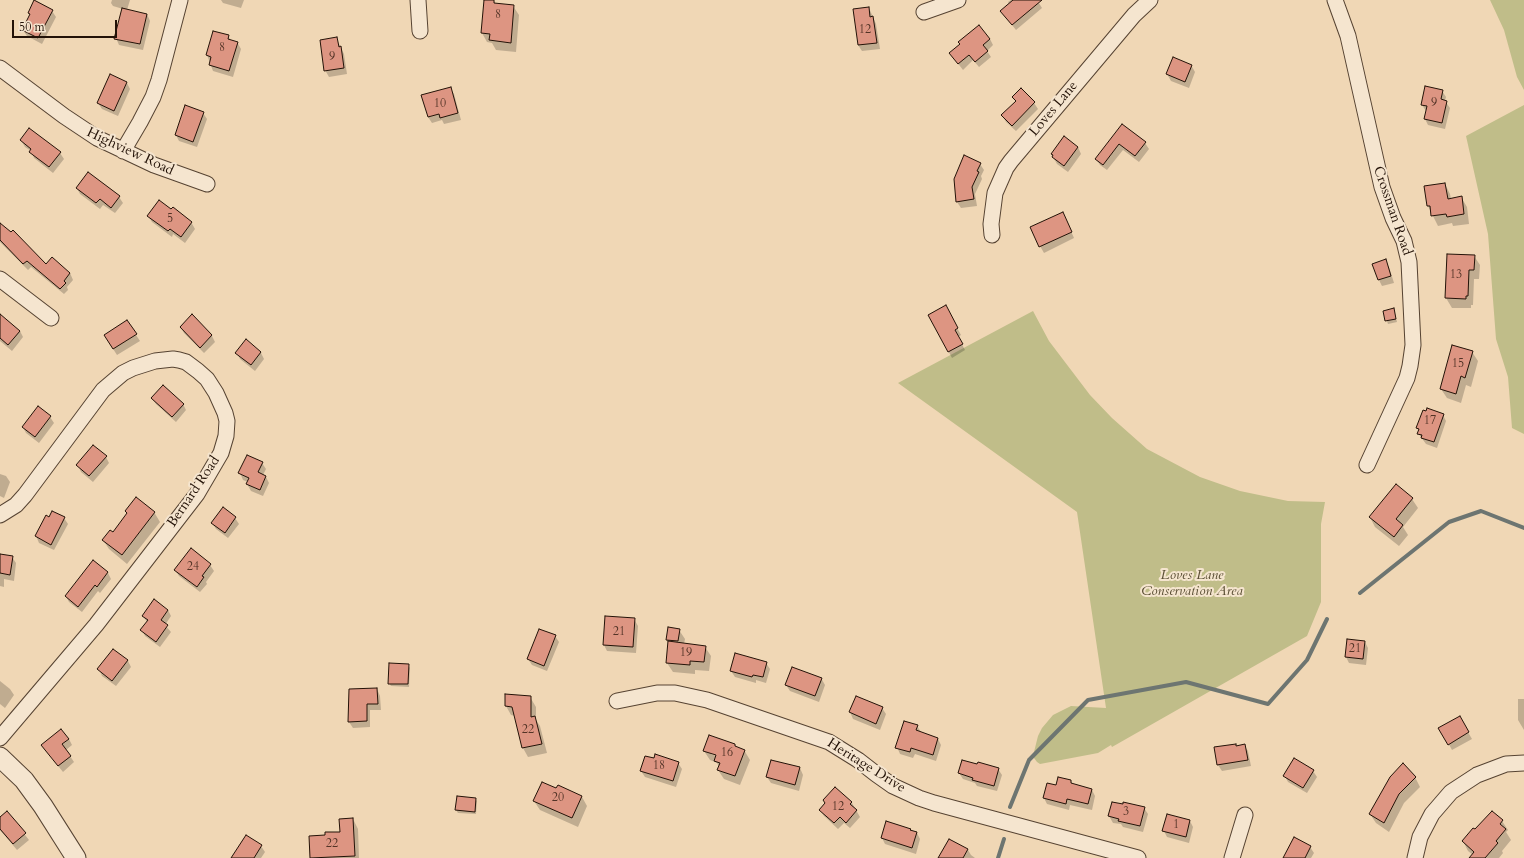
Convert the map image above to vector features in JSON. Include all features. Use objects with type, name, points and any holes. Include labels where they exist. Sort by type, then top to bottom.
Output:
[{"type":"street","points":[[123,151],[135,132],[153,97],[159,80],[180,0]]},
{"type":"street","points":[[418,0],[420,32]]},
{"type":"street","points":[[924,12],[958,0]]},
{"type":"street","name":"Loves Lane","points":[[992,235],[991,224],[995,193],[1006,168],[1134,15],[1150,0]]},
{"type":"street","name":"Crossman Road","points":[[1335,0],[1348,36],[1382,187],[1393,218],[1404,241],[1409,262],[1413,345],[1410,366],[1407,378],[1367,465]]},
{"type":"street","name":"Highview Road","points":[[0,68],[83,129],[123,151],[154,165],[207,184]]},
{"type":"street","points":[[0,279],[51,318]]},
{"type":"street","name":"Bernard Road","points":[[0,515],[16,505],[25,495],[103,390],[123,373],[155,361],[173,359],[179,360],[186,362],[207,379],[216,393],[227,421],[226,436],[221,453],[197,494],[96,625],[0,738]]},
{"type":"street","name":"Heritage Drive","points":[[617,701],[657,693],[675,693],[708,700],[829,742],[858,760],[884,780],[934,804],[1138,858]]},
{"type":"street","points":[[0,757],[24,780],[43,806],[76,858]]},
{"type":"street","points":[[1415,858],[1420,837],[1432,814],[1451,792],[1477,774],[1506,764],[1524,763]]},
{"type":"street","points":[[1232,858],[1245,815]]},
{"type":"green space","points":[[1490,0],[1524,0],[1524,90],[1517,77],[1504,30]]},
{"type":"green space","points":[[1524,105],[1524,434],[1512,428],[1508,377],[1496,339],[1488,234],[1466,136]]},
{"type":"green space","name":"Loves Lane Conservation Area","points":[[1033,311],[1049,341],[1090,395],[1112,418],[1147,449],[1200,477],[1240,491],[1288,501],[1325,502],[1321,524],[1321,602],[1307,636],[1112,747],[1111,745],[1098,753],[1040,764],[1034,758],[1038,736],[1042,728],[1053,715],[1071,706],[1106,708],[1077,512],[898,383]]},
{"type":"building","points":[[34,0],[53,10],[38,38],[22,30],[30,14],[28,13]]},
{"type":"building","points":[[484,0],[494,0],[494,3],[514,5],[511,43],[489,40],[490,34],[481,33]]},
{"type":"building","points":[[1013,0],[1042,0],[1012,25],[1000,11]]},
{"type":"building","points":[[869,7],[870,17],[873,16],[877,43],[858,45],[853,9]]},
{"type":"building","points":[[122,8],[147,14],[140,44],[114,39]]},
{"type":"building","points":[[979,25],[990,39],[983,45],[988,51],[975,62],[969,55],[958,64],[949,53],[960,44],[958,42]]},
{"type":"building","points":[[213,31],[229,35],[228,39],[238,42],[229,71],[209,65],[211,57],[206,55]]},
{"type":"building","points":[[337,37],[339,47],[341,46],[344,68],[324,71],[320,40]]},
{"type":"building","points":[[1173,57],[1192,65],[1185,82],[1166,74]]},
{"type":"building","points":[[110,74],[127,82],[114,111],[97,103]]},
{"type":"building","points":[[1425,86],[1443,90],[1441,99],[1447,101],[1442,123],[1424,119],[1427,106],[1421,105]]},
{"type":"building","points":[[451,87],[458,113],[440,118],[439,114],[428,117],[421,95]]},
{"type":"building","points":[[1021,88],[1035,102],[1012,126],[1001,115],[1016,101],[1012,97]]},
{"type":"building","points":[[185,105],[204,112],[193,142],[175,135]]},
{"type":"building","points":[[1122,124],[1146,142],[1135,156],[1119,144],[1103,165],[1095,159]]},
{"type":"building","points":[[29,128],[61,152],[49,167],[29,152],[31,149],[20,140]]},
{"type":"building","points":[[1064,136],[1078,147],[1064,166],[1052,157],[1053,155],[1051,154]]},
{"type":"building","points":[[964,155],[981,163],[977,171],[979,172],[972,187],[974,199],[956,202],[954,179]]},
{"type":"building","points":[[88,172],[120,196],[111,208],[100,199],[96,203],[76,188]]},
{"type":"building","points":[[1445,183],[1448,199],[1462,196],[1464,214],[1447,217],[1446,214],[1431,216],[1430,206],[1427,206],[1424,186]]},
{"type":"building","points":[[159,200],[171,209],[173,207],[192,222],[181,237],[170,229],[168,231],[147,216]]},
{"type":"building","points":[[1063,212],[1072,232],[1039,247],[1030,227]]},
{"type":"building","points":[[0,223],[11,232],[13,230],[46,264],[52,257],[70,273],[64,281],[66,283],[60,289],[27,261],[23,264],[0,240]]},
{"type":"building","points":[[1447,254],[1475,255],[1474,270],[1469,270],[1468,296],[1466,296],[1466,299],[1445,298]]},
{"type":"building","points":[[1386,259],[1391,276],[1378,280],[1372,264]]},
{"type":"building","points":[[946,305],[958,328],[955,330],[963,344],[948,352],[928,315]]},
{"type":"building","points":[[1394,308],[1396,319],[1385,321],[1383,311]]},
{"type":"building","points":[[0,314],[20,331],[8,345],[0,338]]},
{"type":"building","points":[[192,314],[212,335],[200,348],[180,327]]},
{"type":"building","points":[[127,320],[137,334],[113,349],[104,335]]},
{"type":"building","points":[[246,339],[261,352],[251,365],[235,353]]},
{"type":"building","points":[[1452,345],[1473,351],[1465,378],[1461,376],[1456,394],[1440,389]]},
{"type":"building","points":[[163,385],[184,404],[172,417],[151,398]]},
{"type":"building","points":[[38,406],[51,416],[35,437],[22,427]]},
{"type":"building","points":[[1427,408],[1444,414],[1434,442],[1421,438],[1422,435],[1417,434],[1419,429],[1416,428],[1423,410],[1426,411]]},
{"type":"building","points":[[93,445],[107,456],[89,476],[76,465]]},
{"type":"building","points":[[247,455],[263,462],[258,472],[266,476],[260,490],[246,484],[249,478],[238,473]]},
{"type":"building","points":[[1396,484],[1413,498],[1396,519],[1403,525],[1394,537],[1369,517]]},
{"type":"building","points":[[136,497],[155,512],[122,555],[102,540],[110,530],[113,532],[127,513],[125,511]]},
{"type":"building","points":[[223,507],[236,517],[225,533],[211,523]]},
{"type":"building","points":[[52,511],[65,517],[51,545],[35,536],[46,515],[49,517]]},
{"type":"building","points":[[191,548],[211,564],[202,576],[204,577],[197,587],[174,570]]},
{"type":"building","points":[[0,554],[13,556],[10,575],[0,573]]},
{"type":"building","points":[[93,560],[108,572],[97,587],[95,585],[78,607],[65,596]]},
{"type":"building","points":[[154,599],[168,610],[161,620],[168,625],[156,642],[140,630],[148,620],[142,616]]},
{"type":"building","points":[[605,616],[635,618],[633,647],[603,645]]},
{"type":"building","points":[[668,627],[680,629],[678,641],[666,640]]},
{"type":"building","points":[[539,629],[556,635],[544,666],[527,659]]},
{"type":"building","points":[[1347,639],[1365,641],[1363,659],[1345,657]]},
{"type":"building","points":[[668,641],[706,646],[704,662],[690,661],[690,665],[666,663]]},
{"type":"building","points":[[113,649],[128,660],[112,681],[97,669]]},
{"type":"building","points":[[735,653],[767,662],[763,677],[753,675],[752,677],[730,671]]},
{"type":"building","points":[[389,663],[409,664],[408,684],[388,684]]},
{"type":"building","points":[[792,667],[822,678],[815,696],[785,685]]},
{"type":"building","points":[[377,688],[378,704],[367,704],[367,721],[348,722],[349,689]]},
{"type":"building","points":[[505,694],[531,696],[531,717],[535,716],[542,744],[522,748],[512,707],[505,706]]},
{"type":"building","points":[[856,696],[883,707],[876,724],[849,712]]},
{"type":"building","points":[[1460,716],[1469,732],[1448,745],[1438,728]]},
{"type":"building","points":[[904,721],[918,725],[916,730],[938,738],[933,755],[911,748],[910,752],[895,748]]},
{"type":"building","points":[[61,729],[69,739],[62,744],[71,756],[58,766],[41,745]]},
{"type":"building","points":[[709,735],[735,744],[735,746],[745,750],[735,776],[717,770],[720,763],[714,761],[716,755],[703,751]]},
{"type":"building","points":[[1236,744],[1236,746],[1245,744],[1248,760],[1217,765],[1214,747]]},
{"type":"building","points":[[655,754],[679,762],[673,781],[640,771],[645,756],[654,758]]},
{"type":"building","points":[[1294,758],[1314,770],[1303,788],[1283,776]]},
{"type":"building","points":[[771,760],[800,767],[795,785],[766,777]]},
{"type":"building","points":[[962,760],[977,764],[978,762],[999,768],[994,786],[972,780],[973,778],[958,773]]},
{"type":"building","points":[[1403,763],[1416,777],[1399,794],[1384,823],[1369,814],[1390,777]]},
{"type":"building","points":[[1058,777],[1071,780],[1071,783],[1092,789],[1088,804],[1067,799],[1066,804],[1043,798],[1047,783],[1056,785]]},
{"type":"building","points":[[542,782],[556,788],[558,785],[582,796],[572,818],[533,801]]},
{"type":"building","points":[[835,787],[852,802],[850,804],[857,810],[846,823],[840,817],[834,823],[819,810],[825,803],[823,800]]},
{"type":"building","points":[[457,796],[476,798],[475,812],[455,810]]},
{"type":"building","points":[[1112,802],[1123,804],[1123,802],[1145,807],[1140,826],[1118,821],[1119,819],[1108,816]]},
{"type":"building","points":[[7,811],[26,833],[13,844],[0,829],[0,817]]},
{"type":"building","points":[[1492,811],[1503,820],[1500,824],[1506,829],[1496,841],[1498,843],[1485,858],[1469,858],[1474,852],[1462,841],[1473,828],[1475,829]]},
{"type":"building","points":[[1167,814],[1190,820],[1186,837],[1162,831]]},
{"type":"building","points":[[353,818],[355,856],[310,858],[309,836],[325,835],[325,832],[340,832],[339,819]]},
{"type":"building","points":[[886,821],[917,832],[912,848],[881,838]]},
{"type":"building","points":[[246,835],[262,845],[254,858],[231,858]]},
{"type":"building","points":[[1294,837],[1311,846],[1305,858],[1283,858]]},
{"type":"building","points":[[949,839],[968,849],[963,858],[938,858]]},
{"type":"waterway","points":[[1360,593],[1449,522],[1481,511],[1524,528]]},
{"type":"waterway","points":[[1010,807],[1029,760],[1088,700],[1186,682],[1268,704],[1307,660],[1327,619]]},
{"type":"waterway","points":[[998,858],[1004,839]]}]
